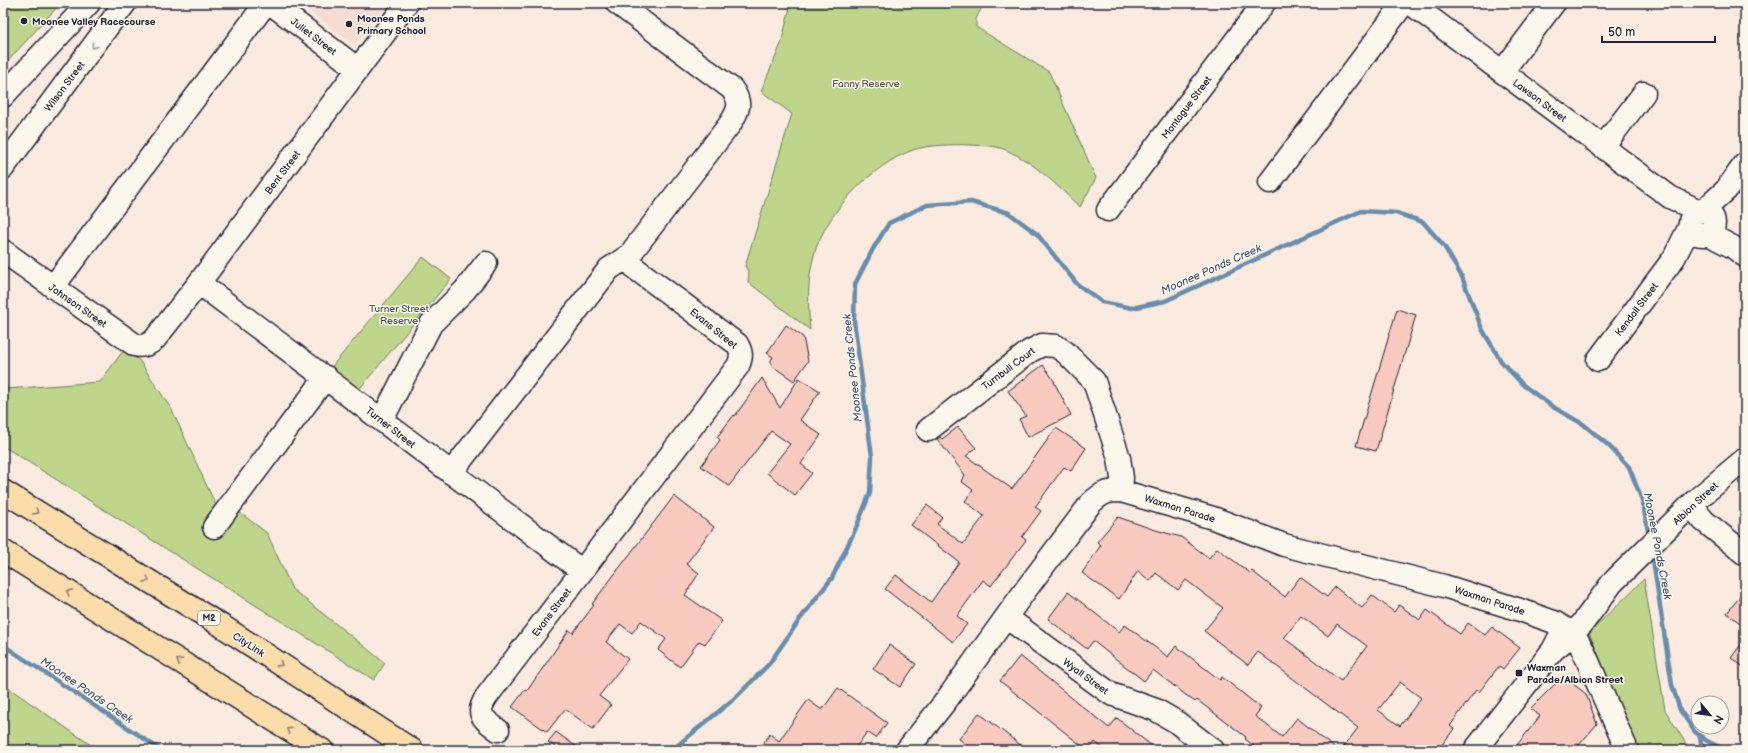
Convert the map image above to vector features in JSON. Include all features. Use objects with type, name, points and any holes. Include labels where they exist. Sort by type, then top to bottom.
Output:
[{"type":"highway","name":"CityLink","points":[[3,491],[222,626],[412,750]]},
{"type":"highway","points":[[3,551],[322,750]]},
{"type":"street","points":[[3,96],[89,3]]},
{"type":"street","name":"Wilson Street","points":[[3,168],[125,3]]},
{"type":"street","points":[[53,287],[266,3]]},
{"type":"street","name":"Juliet Street","points":[[270,3],[358,69]]},
{"type":"street","name":"Bent Street","points":[[155,340],[407,3]]},
{"type":"street","points":[[451,473],[609,269],[630,255],[730,124],[739,105],[732,89],[617,3]]},
{"type":"street","name":"Montague Street","points":[[1108,210],[1264,3]]},
{"type":"street","points":[[1270,182],[1404,3]]},
{"type":"street","name":"Lawson Street","points":[[1410,3],[1670,197],[1739,252]]},
{"type":"street","points":[[1502,72],[1554,3]]},
{"type":"street","points":[[1603,147],[1644,93]]},
{"type":"street","name":"Kendall Street","points":[[1598,360],[1745,164]]},
{"type":"street","name":"Johnson Street","points":[[3,251],[135,345],[145,346],[155,340]]},
{"type":"street","name":"Evans Street","points":[[498,730],[485,720],[480,710],[481,705],[738,366],[742,355],[737,344],[636,269],[632,265],[630,255]]},
{"type":"street","points":[[382,420],[431,324],[465,290],[486,263]]},
{"type":"street","name":"Turner Street","points":[[199,283],[582,571]]},
{"type":"street","name":"Turnbull Court","points":[[928,430],[1030,351],[1042,345],[1056,346],[1065,352],[1094,381],[1119,458],[1122,491]]},
{"type":"street","points":[[214,527],[326,377]]},
{"type":"street","name":"Albion Street","points":[[1475,750],[1568,631],[1579,607],[1593,595],[1618,578],[1695,501],[1745,458]]},
{"type":"street","name":"Waxman Parade","points":[[917,747],[945,702],[1091,503],[1100,495],[1108,491],[1122,491],[1214,518],[1284,545],[1431,582],[1554,622],[1568,631]]},
{"type":"street","points":[[1695,501],[1698,514],[1704,521],[1745,554]]},
{"type":"street","name":"Wyall Street","points":[[1006,618],[1111,694],[1156,710],[1175,721],[1213,750]]},
{"type":"street","points":[[1568,631],[1583,650],[1627,750]]},
{"type":"shaded area","name":"Moonee Ponds Primary School","points":[[299,3],[386,3],[355,45]]},
{"type":"green space","name":"Moonee Valley Racecourse","points":[[3,3],[61,3],[3,66]]},
{"type":"green space","name":"Fanny Reserve","points":[[791,3],[984,3],[976,19],[976,27],[1049,72],[1096,178],[1080,207],[1037,168],[1017,155],[1002,148],[993,146],[941,145],[913,150],[882,166],[867,178],[840,207],[828,223],[820,239],[812,265],[809,283],[810,330],[748,282],[749,273],[745,266],[792,114],[761,91],[781,44]]},
{"type":"green space","name":"Turner Street Reserve","points":[[423,257],[451,279],[356,393],[328,371]]},
{"type":"green space","points":[[123,351],[139,360],[172,410],[217,508],[223,500],[267,533],[292,589],[385,663],[374,680],[3,446],[3,390],[100,382]]},
{"type":"green space","points":[[1644,579],[1665,710],[1690,750],[1639,750],[1589,633]]},
{"type":"green space","points":[[3,684],[98,750],[3,750]]},
{"type":"building","points":[[1397,309],[1416,315],[1376,451],[1356,446]]},
{"type":"building","points":[[786,325],[803,337],[808,361],[794,381],[771,365],[771,360],[773,357],[767,353]]},
{"type":"building","points":[[1043,365],[1055,382],[1071,415],[1028,437],[1019,419],[1026,416],[1008,391]]},
{"type":"building","points":[[762,378],[780,408],[799,378],[820,391],[800,420],[821,435],[801,464],[812,473],[795,495],[767,473],[790,444],[771,431],[729,486],[701,466],[720,440],[717,437],[734,415],[735,416]]},
{"type":"building","points":[[958,427],[976,448],[966,456],[1012,489],[1056,428],[1086,448],[1071,471],[1064,467],[1035,507],[1041,511],[1022,537],[1026,540],[991,586],[983,580],[957,616],[967,624],[953,642],[885,589],[896,575],[931,602],[959,562],[911,525],[927,505],[942,517],[937,524],[963,544],[984,516],[965,501],[973,490],[961,481],[965,475],[937,439],[940,437],[942,439]]},
{"type":"building","points":[[674,496],[714,527],[686,564],[699,573],[685,595],[722,621],[705,644],[699,641],[680,667],[658,650],[666,639],[641,621],[632,633],[620,624],[606,642],[628,659],[599,696],[611,705],[593,729],[565,709],[547,732],[512,707],[525,690],[527,691],[569,630],[573,633],[594,605],[592,604]]},
{"type":"building","points":[[1118,517],[1181,537],[1209,558],[1217,548],[1250,573],[1252,571],[1285,597],[1300,577],[1327,597],[1335,587],[1362,608],[1372,595],[1394,612],[1399,605],[1420,620],[1427,610],[1460,634],[1468,623],[1485,635],[1492,627],[1520,648],[1503,669],[1499,666],[1479,692],[1476,690],[1450,726],[1454,729],[1438,750],[1341,750],[1358,728],[1258,652],[1248,665],[1204,631],[1223,608],[1186,580],[1178,590],[1156,573],[1150,581],[1138,571],[1119,599],[1082,573],[1101,545],[1097,542]],"holes":[[[1301,616],[1328,636],[1337,624],[1367,646],[1341,681],[1284,638]],[[1400,682],[1421,698],[1400,726],[1378,710]]]},
{"type":"building","points":[[1745,590],[1745,627],[1727,613]]},
{"type":"building","points":[[1068,592],[1119,632],[1125,625],[1168,657],[1176,646],[1220,680],[1222,677],[1261,708],[1255,716],[1282,737],[1297,718],[1337,750],[1259,750],[1245,739],[1246,737],[1197,700],[1195,702],[1153,670],[1144,681],[1093,641],[1087,649],[1048,619]]},
{"type":"building","points":[[1745,639],[1745,668],[1731,658]]},
{"type":"building","points":[[889,645],[916,664],[900,687],[873,669]]},
{"type":"building","points":[[1020,656],[1109,728],[1117,718],[1157,750],[1105,750],[1095,742],[1089,750],[1087,750],[1000,681]]},
{"type":"building","points":[[1563,676],[1586,694],[1597,724],[1579,745],[1576,743],[1570,750],[1513,750],[1540,716],[1530,709]]},
{"type":"building","points":[[838,688],[887,723],[876,738],[867,732],[854,750],[758,750],[770,734],[779,741],[808,700],[822,710]]},
{"type":"building","points":[[979,713],[1027,750],[973,750],[959,739]]},
{"type":"building","points":[[556,732],[581,750],[560,750],[548,742]]},
{"type":"waterway","name":"Moonee Ponds Creek","points":[[672,750],[735,698],[769,664],[800,619],[832,578],[856,528],[870,493],[872,457],[854,321],[855,284],[873,249],[889,223],[927,205],[971,202],[1009,213],[1037,234],[1077,284],[1102,302],[1132,308],[1165,301],[1361,211],[1396,213],[1423,222],[1444,246],[1462,277],[1482,329],[1501,361],[1523,385],[1553,407],[1583,424],[1608,445],[1629,467],[1642,500],[1649,536]]},
{"type":"waterway","name":"Moonee Ponds Creek","points":[[1652,553],[1672,685],[1680,710],[1695,732],[1707,741],[1726,750]]},
{"type":"waterway","name":"Moonee Ponds Creek","points":[[3,645],[161,750]]},
{"type":"waterway","points":[[1700,736],[1701,744],[1705,750]]},
{"type":"place","name":"Moonee Valley Racecourse","points":[[24,21]]},
{"type":"place","name":"Moonee Ponds Primary School","points":[[349,24]]},
{"type":"place","name":"Waxman Parade/Albion Street","points":[[1519,673]]}]
